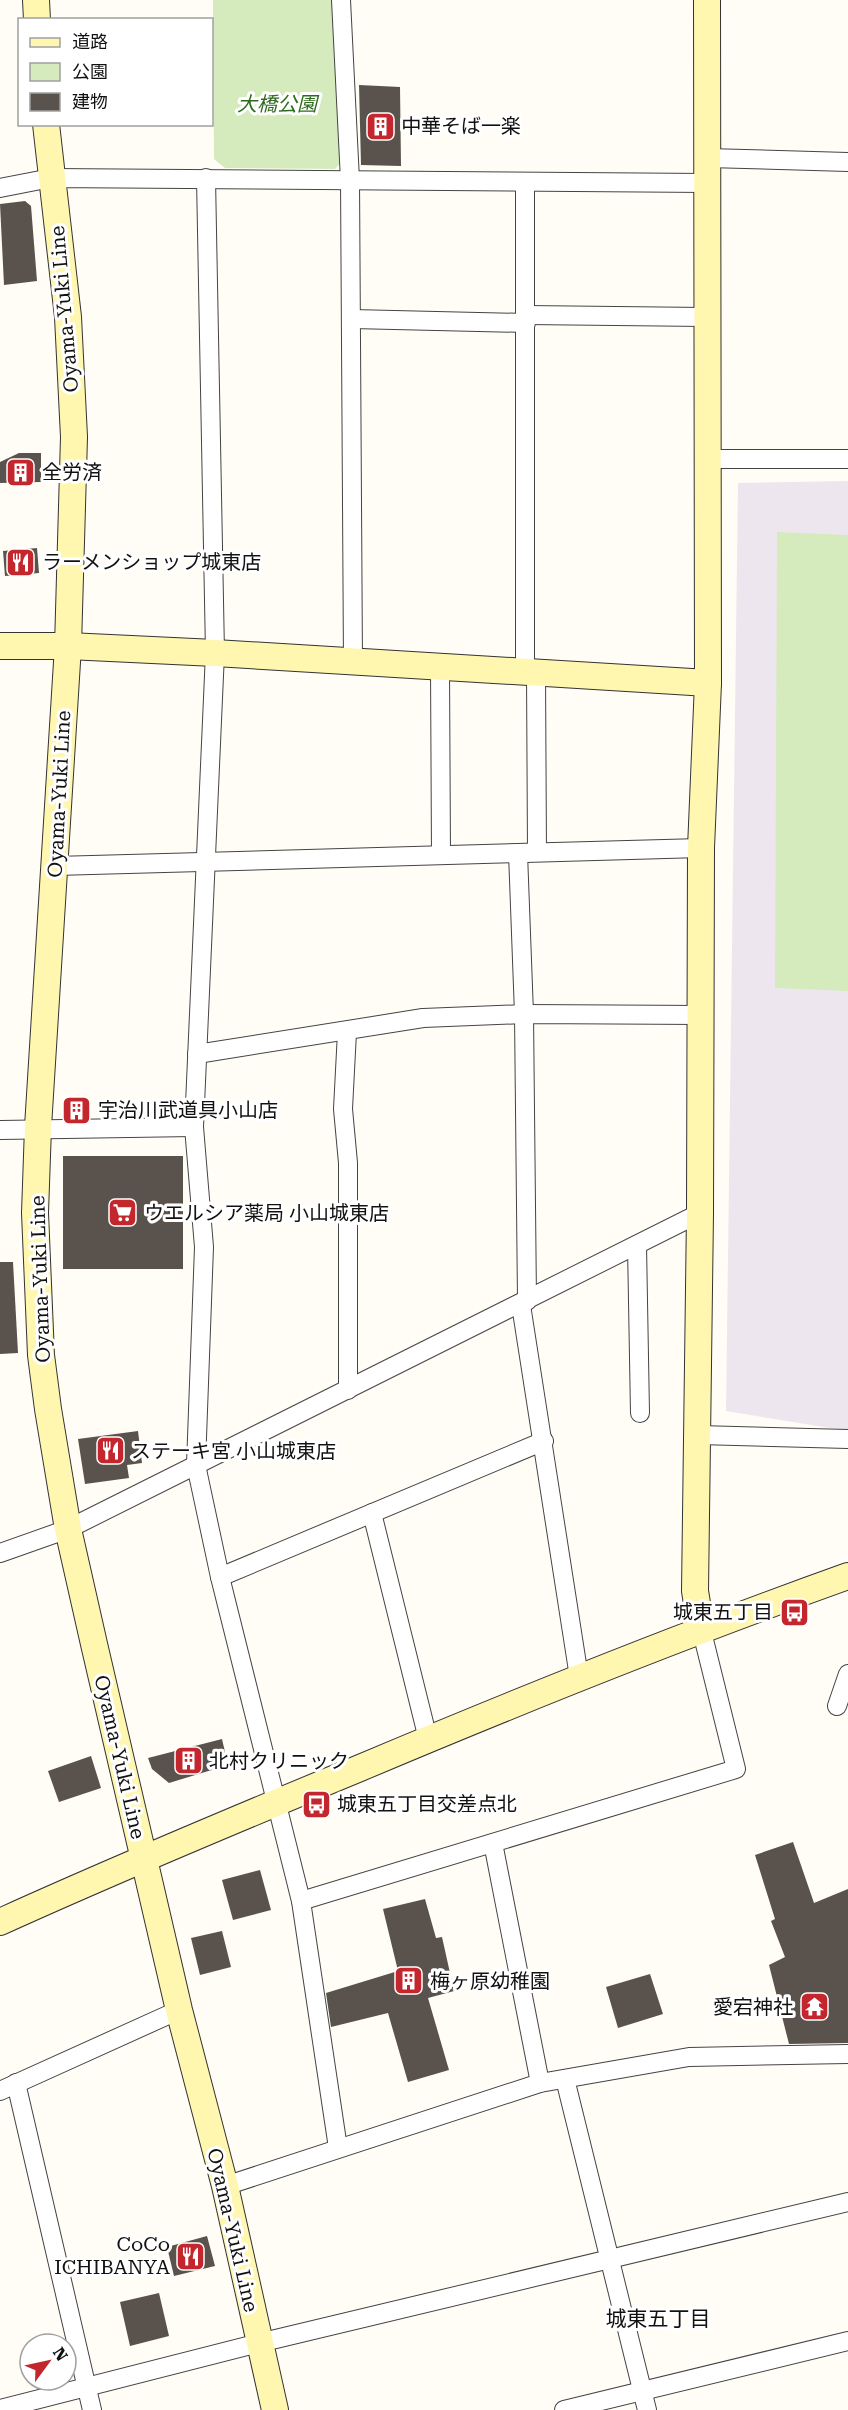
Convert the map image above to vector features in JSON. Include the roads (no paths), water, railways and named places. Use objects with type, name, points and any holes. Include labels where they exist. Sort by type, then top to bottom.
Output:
[{"type":"street","points":[[36,0],[37,18]]},
{"type":"street","points":[[341,0],[350,180],[353,663]]},
{"type":"street","points":[[301,1901],[735,1769],[701,1628],[695,1592],[702,1015],[701,848],[708,683],[705,317],[706,0]]},
{"type":"street","name":"Oyama-Yuki Line","points":[[46,126],[68,317],[74,437],[68,646],[38,1127],[35,1213],[41,1355],[69,1529],[143,1857],[179,2010],[225,2186],[275,2410]]},
{"type":"street","points":[[0,188],[51,178],[525,182],[848,162]]},
{"type":"street","points":[[206,178],[215,653],[194,1126],[204,1246],[196,1465],[220,1577],[301,1901],[338,2148]]},
{"type":"street","points":[[525,182],[531,672],[537,852]]},
{"type":"street","points":[[352,319],[705,317]]},
{"type":"street","points":[[707,459],[848,459]]},
{"type":"street","points":[[0,646],[68,646],[215,653],[708,683]]},
{"type":"street","points":[[440,667],[441,855]]},
{"type":"street","points":[[55,866],[701,848]]},
{"type":"street","points":[[518,853],[524,1014],[524,1303],[579,1677]]},
{"type":"street","points":[[197,1054],[347,1032],[423,1018],[524,1014],[702,1015]]},
{"type":"street","points":[[347,1032],[343,1109],[348,1163],[348,1390]]},
{"type":"street","points":[[0,1130],[38,1127],[194,1126]]},
{"type":"street","points":[[0,1553],[69,1529],[700,1213]]},
{"type":"street","points":[[637,1245],[640,1413]]},
{"type":"street","points":[[698,1435],[848,1438]]},
{"type":"street","points":[[220,1577],[544,1441]]},
{"type":"street","points":[[372,1513],[428,1739]]},
{"type":"street","points":[[0,1922],[143,1857],[579,1677],[701,1628],[848,1576]]},
{"type":"street","points":[[837,1706],[848,1674]]},
{"type":"street","points":[[493,1843],[540,2083]]},
{"type":"street","points":[[92,2410],[8,2087],[179,2010]]},
{"type":"street","points":[[225,2186],[540,2083],[689,2057],[848,2054]]},
{"type":"street","points":[[566,2079],[647,2410]]},
{"type":"street","points":[[0,2409],[259,2343],[848,2202]]},
{"type":"street","points":[[564,2410],[848,2341]]},
{"type":"place","name":"中華そば一楽","points":[[380,126]]},
{"type":"place","name":"全労済","points":[[21,472]]},
{"type":"place","name":"ラーメンショップ城東店","points":[[21,562]]},
{"type":"place","name":"宇治川武道具小山店","points":[[77,1110]]},
{"type":"place","name":"ウエルシア薬局 小山城東店","points":[[123,1213]]},
{"type":"place","name":"ステーキ宮 小山城東店","points":[[110,1451]]},
{"type":"place","name":"城東五丁目","points":[[794,1612]]},
{"type":"place","name":"北村クリニック","points":[[188,1761]]},
{"type":"place","name":"城東五丁目交差点北","points":[[316,1804]]},
{"type":"place","name":"梅ヶ原幼稚園","points":[[409,1981]]},
{"type":"place","name":"愛宕神社","points":[[814,2007]]},
{"type":"place","name":"CoCo ICHIBANYA","points":[[191,2256]]},
{"type":"district","name":"城東五丁目","points":[[658,2319]]},
{"type":"park label","name":"大橋公園","points":[[277,104]]}]
